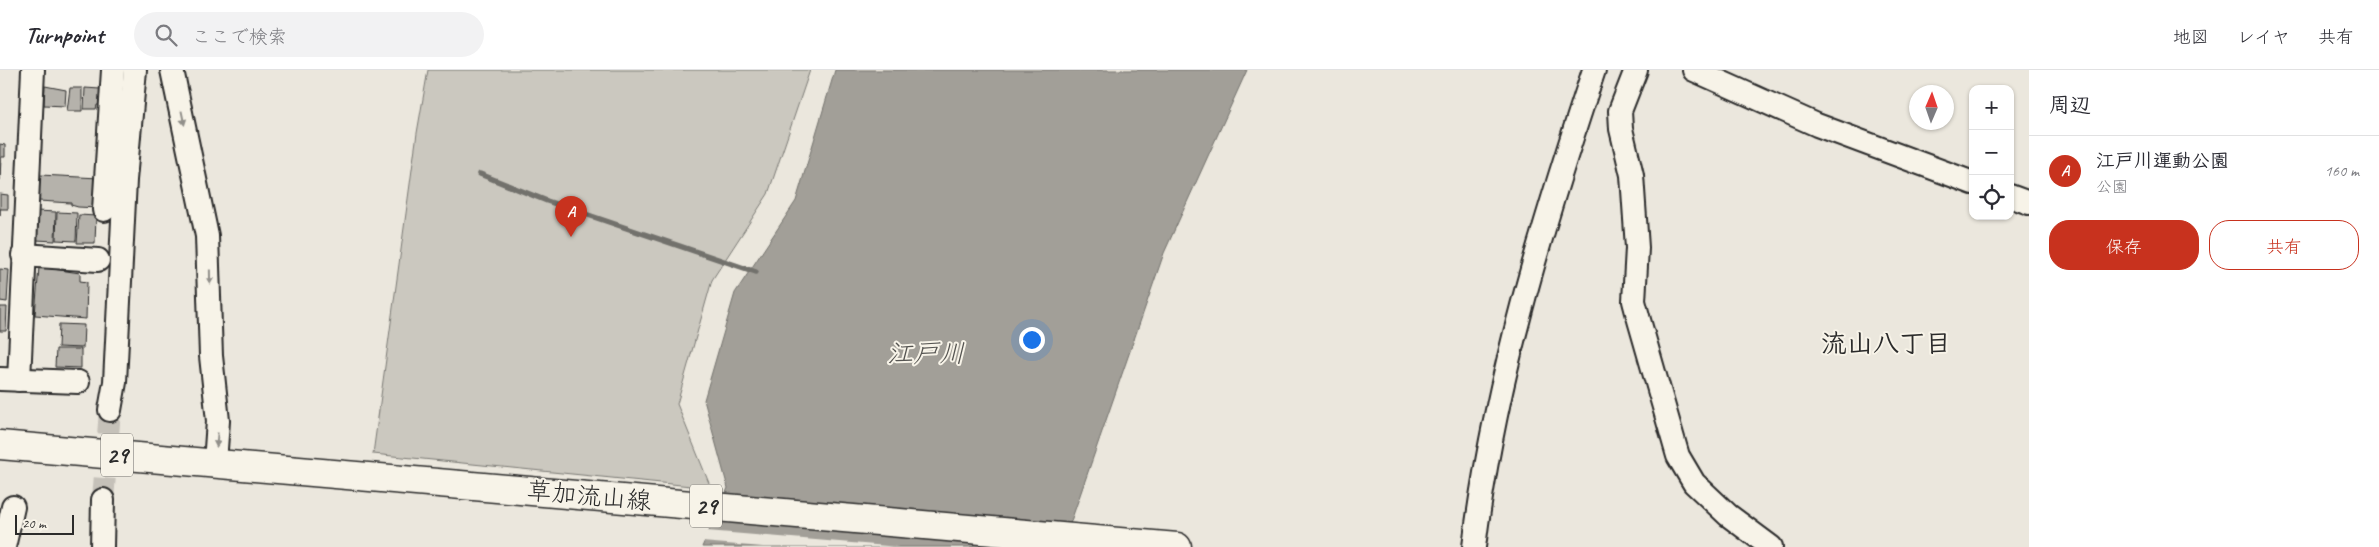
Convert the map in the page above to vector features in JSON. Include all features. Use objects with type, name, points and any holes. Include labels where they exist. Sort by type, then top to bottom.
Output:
[{"type":"main road","name":"草加流山線","points":[[0,445],[1177,547]]},
{"type":"street","points":[[33,70],[23,255],[9,380],[78,382]]},
{"type":"street","points":[[104,210],[113,70]]},
{"type":"street","points":[[110,410],[114,382],[125,180],[135,70]]},
{"type":"street","points":[[172,70],[207,236],[212,356],[224,464]]},
{"type":"street","points":[[1474,547],[1485,464],[1516,322],[1546,217],[1594,70]]},
{"type":"street","points":[[1636,70],[1620,111],[1632,175],[1637,248],[1634,301],[1639,320],[1678,456],[1682,463],[1694,482],[1728,515],[1771,547]]},
{"type":"street","points":[[1694,70],[1817,124],[1969,181]]},
{"type":"street","points":[[2014,197],[2029,203]]},
{"type":"street","points":[[23,255],[98,260]]},
{"type":"street","points":[[102,547],[103,500]]},
{"type":"street","points":[[4,547],[12,507]]},
{"type":"shaded area","points":[[428,70],[810,70],[768,194],[712,280],[677,404],[711,488],[373,454],[417,133]]},
{"type":"water","name":"江戸川","points":[[835,70],[1247,70],[1164,253],[1062,547],[702,547],[728,488],[704,400],[735,293],[796,201]]},
{"type":"pier","points":[[707,531],[899,547],[763,547],[702,542]]},
{"type":"building","points":[[45,86],[66,90],[65,106],[44,105]]},
{"type":"building","points":[[70,88],[82,88],[82,111],[67,111]]},
{"type":"building","points":[[85,88],[100,89],[100,97],[105,98],[105,105],[97,105],[96,109],[84,109]]},
{"type":"building","points":[[0,144],[5,145],[5,157],[1,157],[0,180]]},
{"type":"building","points":[[40,175],[99,178],[98,208],[78,207],[71,205],[71,203],[39,201]]},
{"type":"building","points":[[0,194],[8,195],[8,209],[0,209]]},
{"type":"building","points":[[37,211],[56,212],[55,241],[36,240]]},
{"type":"building","points":[[57,212],[77,213],[76,241],[56,240]]},
{"type":"building","points":[[79,215],[96,216],[95,243],[77,243]]},
{"type":"building","points":[[39,267],[80,273],[80,281],[87,282],[86,319],[35,315]]},
{"type":"building","points":[[0,269],[9,270],[7,302],[0,301]]},
{"type":"building","points":[[0,307],[7,307],[6,331],[0,331]]},
{"type":"building","points":[[59,324],[84,325],[83,348],[58,347]]},
{"type":"building","points":[[56,349],[81,349],[81,368],[55,367]]},
{"type":"waterway","points":[[480,174],[547,201],[756,272]]},
{"type":"tunnel","points":[[103,500],[110,410]]},
{"type":"place","name":"江戸川運動公園","points":[[571,237]]},
{"type":"district","name":"流山八丁目","points":[[1886,343]]}]
